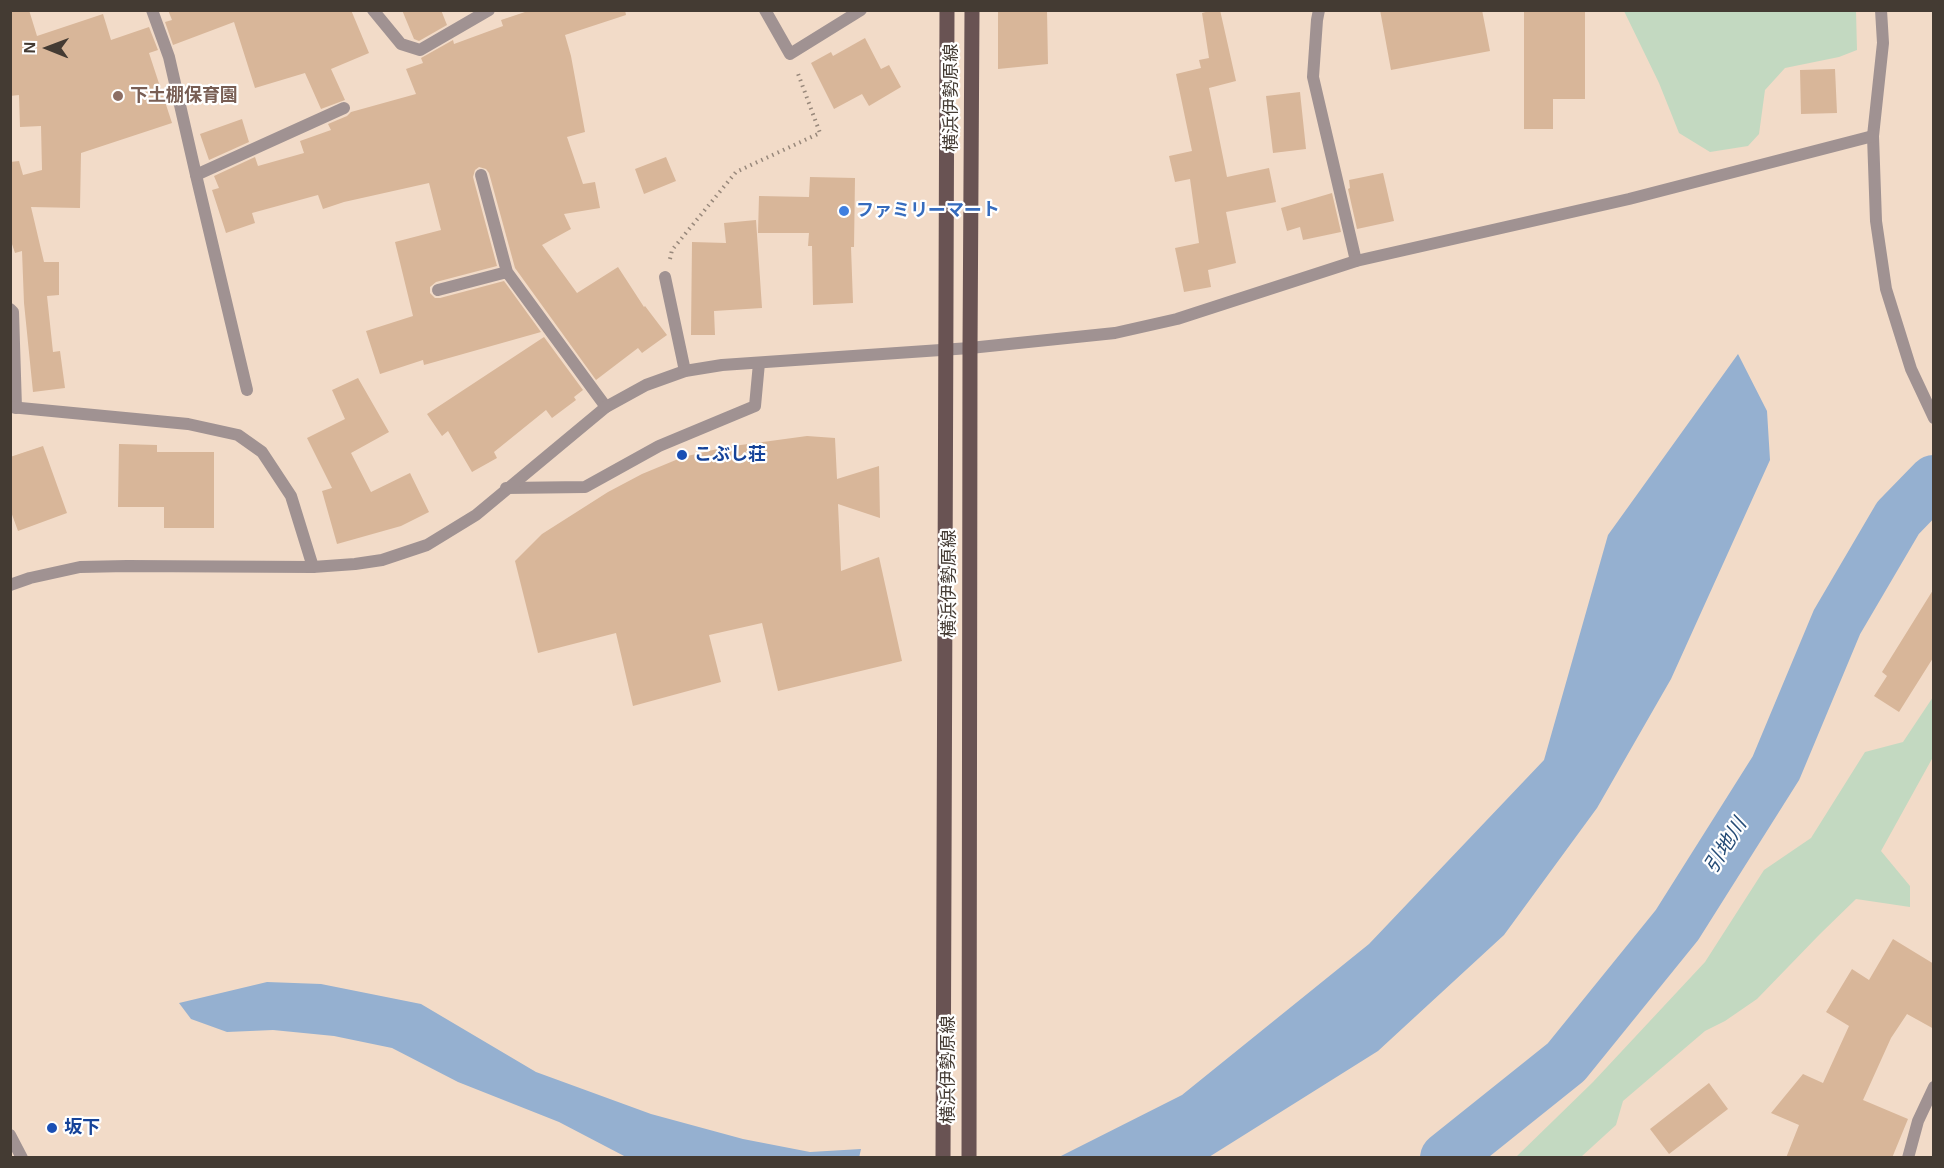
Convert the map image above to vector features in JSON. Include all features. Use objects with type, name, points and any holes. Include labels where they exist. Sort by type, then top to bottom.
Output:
[{"type":"main road","name":"横浜伊勢原線","points":[[943,1158],[947,10]]},
{"type":"main road","name":"横浜伊勢原線","points":[[969,1158],[969,348],[972,10]]},
{"type":"street","points":[[152,10],[169,57],[247,390]]},
{"type":"street","points":[[373,10],[401,44],[420,50],[489,10]]},
{"type":"street","points":[[765,10],[790,54],[861,10]]},
{"type":"street","points":[[1319,10],[1313,77],[1356,261]]},
{"type":"street","points":[[1881,10],[1883,43],[1873,136],[1876,221],[1886,289],[1911,369],[1934,418]]},
{"type":"street","points":[[196,175],[344,108]]},
{"type":"street","points":[[10,585],[80,567],[313,567],[381,560],[427,545],[476,515],[606,407],[646,385],[685,372],[722,365],[969,348],[1098,336],[1126,331],[1177,319],[1356,261],[1629,199],[1873,136]]},
{"type":"street","points":[[482,175],[507,272],[606,407]]},
{"type":"street","points":[[438,290],[507,272]]},
{"type":"street","points":[[665,277],[685,372]]},
{"type":"street","points":[[10,309],[14,312],[13,408],[188,424],[238,435],[262,452],[291,496],[313,567]]},
{"type":"street","points":[[506,488],[585,487],[659,446],[755,406],[759,363]]},
{"type":"street","points":[[1908,1158],[1918,1121],[1934,1087]]},
{"type":"street","points":[[10,1135],[22,1158]]},
{"type":"path","points":[[665,277],[672,250],[736,172],[820,133],[790,54]]},
{"type":"green space","points":[[1624,11],[1856,11],[1857,50],[1839,57],[1785,68],[1765,90],[1759,134],[1748,146],[1710,152],[1679,133],[1659,83]]},
{"type":"green space","points":[[1933,697],[1933,757],[1881,851],[1910,886],[1910,907],[1856,899],[1757,999],[1725,1021],[1705,1031],[1623,1101],[1616,1125],[1581,1157],[1516,1157],[1593,1082],[1705,962],[1764,870],[1811,838],[1865,752],[1903,742]]},
{"type":"water","points":[[1738,354],[1767,411],[1770,460],[1671,679],[1597,808],[1504,935],[1378,1051],[1209,1157],[1059,1157],[1182,1095],[1369,944],[1544,760],[1608,535]]},
{"type":"water","points":[[267,982],[321,984],[421,1004],[536,1072],[651,1114],[743,1139],[810,1152],[861,1149],[859,1158],[626,1157],[559,1122],[458,1082],[392,1048],[334,1036],[273,1030],[227,1032],[191,1019],[179,1003]]},
{"type":"building","points":[[10,10],[29,10],[37,36],[103,14],[111,40],[149,27],[158,50],[149,53],[172,123],[81,153],[80,208],[31,207],[44,262],[59,262],[59,295],[47,296],[53,352],[60,351],[65,388],[33,392],[24,303],[22,251],[15,253],[10,238],[10,162],[19,161],[23,175],[42,170],[41,126],[20,127],[19,95],[10,96]]},
{"type":"building","points":[[168,10],[351,10],[369,53],[331,69],[345,100],[321,109],[305,73],[255,88],[234,22],[173,45],[165,22],[172,20]]},
{"type":"building","points":[[402,10],[441,10],[447,25],[419,41],[414,39]]},
{"type":"building","points":[[531,10],[625,10],[626,15],[565,35],[585,132],[567,137],[583,184],[595,182],[600,208],[564,214],[571,229],[542,245],[577,293],[618,267],[644,307],[667,335],[642,353],[638,348],[596,380],[515,268],[489,173],[486,169],[479,167],[475,170],[473,177],[497,266],[436,282],[430,287],[430,293],[435,298],[440,298],[504,281],[541,332],[424,365],[423,360],[380,374],[366,331],[413,316],[395,242],[441,230],[429,183],[323,209],[318,195],[252,213],[255,223],[226,233],[212,190],[219,188],[214,176],[255,157],[258,166],[304,153],[300,141],[331,130],[328,124],[351,112],[416,94],[406,69],[423,63],[421,58],[453,40],[454,44],[503,26],[501,20]]},
{"type":"building","points":[[998,10],[1047,10],[1048,64],[998,69]]},
{"type":"building","points":[[1220,10],[1236,81],[1209,88],[1227,177],[1269,168],[1276,202],[1226,212],[1236,263],[1208,270],[1211,287],[1184,292],[1175,248],[1199,243],[1190,179],[1175,182],[1169,156],[1192,151],[1176,74],[1201,68],[1199,60],[1209,58],[1202,13]]},
{"type":"building","points":[[1380,10],[1482,10],[1490,51],[1391,70]]},
{"type":"building","points":[[1524,10],[1585,10],[1585,99],[1553,99],[1553,129],[1524,129]]},
{"type":"building","points":[[865,38],[881,69],[889,65],[901,87],[869,106],[862,94],[834,109],[811,63],[831,52],[833,56]]},
{"type":"building","points":[[1835,69],[1837,113],[1801,114],[1800,70]]},
{"type":"building","points":[[1300,92],[1306,149],[1273,153],[1266,96]]},
{"type":"building","points":[[242,119],[249,142],[209,160],[200,134]]},
{"type":"building","points":[[666,157],[676,181],[644,194],[635,169]]},
{"type":"building","points":[[1383,173],[1394,221],[1357,229],[1348,189],[1350,188],[1349,180]]},
{"type":"building","points":[[810,177],[855,178],[854,247],[851,247],[853,303],[813,305],[812,246],[808,246],[809,233],[758,233],[759,196],[809,197]]},
{"type":"building","points":[[1332,193],[1341,232],[1303,240],[1300,227],[1287,231],[1281,208]]},
{"type":"building","points":[[756,220],[762,308],[714,311],[715,335],[691,335],[692,242],[726,243],[724,223]]},
{"type":"building","points":[[544,337],[583,390],[574,397],[576,400],[552,418],[546,410],[494,452],[497,458],[472,472],[448,431],[442,436],[427,414]]},
{"type":"building","points":[[358,378],[389,432],[351,453],[371,492],[410,473],[429,512],[401,526],[337,544],[322,491],[332,488],[307,438],[345,419],[332,390]]},
{"type":"building","points":[[807,436],[835,438],[837,479],[879,466],[880,518],[838,504],[841,571],[879,557],[902,661],[778,691],[762,623],[709,635],[721,682],[633,706],[616,633],[538,653],[515,561],[542,534],[608,492],[642,474],[683,457],[726,447]]},
{"type":"building","points":[[119,444],[157,445],[157,452],[214,452],[214,528],[164,528],[164,507],[118,507]]},
{"type":"building","points":[[43,446],[67,513],[18,531],[10,509],[10,457]]},
{"type":"building","points":[[1933,590],[1933,658],[1899,712],[1874,696],[1887,676],[1882,672]]},
{"type":"building","points":[[1893,939],[1934,964],[1934,1029],[1907,1014],[1891,1038],[1863,1100],[1908,1119],[1892,1158],[1786,1158],[1799,1125],[1771,1113],[1803,1074],[1823,1083],[1849,1026],[1826,1012],[1852,969],[1869,980]]},
{"type":"building","points":[[1709,1083],[1728,1109],[1669,1154],[1650,1129]]},
{"type":"waterway","name":"引地川","points":[[1446,1158],[1566,1062],[1677,925],[1776,768],[1837,622],[1898,518],[1934,481]]},
{"type":"place","name":"下土棚保育園","points":[[118,96]]},
{"type":"place","name":"ファミリーマート","points":[[844,211]]},
{"type":"place","name":"こぶし荘","points":[[682,455]]},
{"type":"place","name":"坂下","points":[[52,1128]]}]
